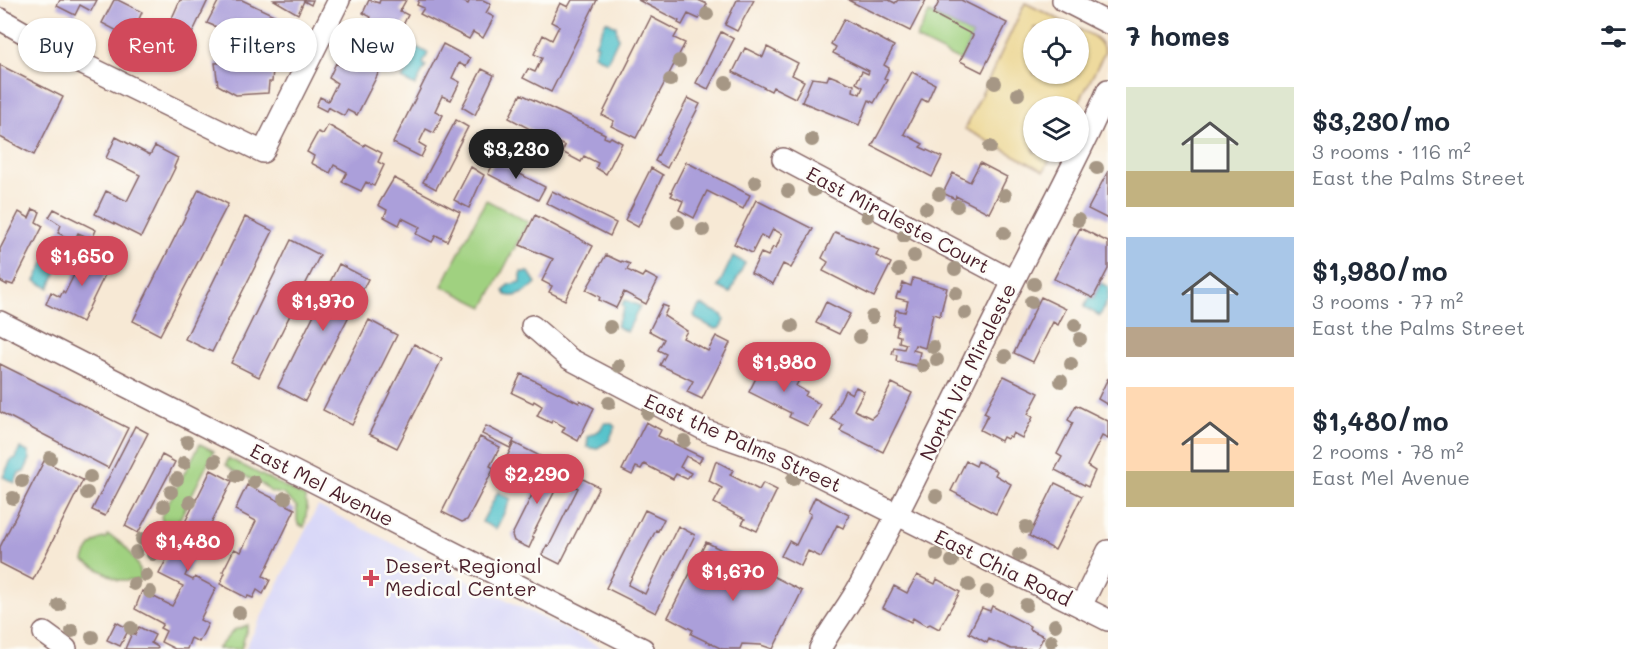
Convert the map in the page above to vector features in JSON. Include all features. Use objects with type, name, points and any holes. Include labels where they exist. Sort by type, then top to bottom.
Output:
[{"type":"street","points":[[0,18],[54,50],[263,152],[339,0]]},
{"type":"street","points":[[1063,0],[1108,23]]},
{"type":"street","name":"North Via Miraleste","points":[[820,649],[833,625],[850,603],[897,515],[1013,281],[1089,135],[1108,90]]},
{"type":"street","name":"East Miraleste Court","points":[[783,159],[1013,281]]},
{"type":"street","name":"East Mel Avenue","points":[[0,322],[643,649]]},
{"type":"street","name":"East the Palms Street","points":[[532,326],[570,359],[637,394],[715,434],[782,457],[897,515]]},
{"type":"street","name":"East Chia Road","points":[[897,515],[1108,620]]},
{"type":"street","points":[[1081,606],[1108,551]]},
{"type":"street","points":[[44,633],[66,649]]},
{"type":"shaded area","name":"Desert Regional Medical Center","points":[[318,506],[605,649],[245,649]]},
{"type":"green space","points":[[929,13],[973,35],[960,61],[916,39]]},
{"type":"green space","points":[[486,200],[528,222],[484,307],[442,286]]},
{"type":"green space","points":[[200,444],[214,451],[178,522],[169,529],[163,524],[161,516]]},
{"type":"green space","points":[[228,458],[305,497],[307,510],[304,527],[297,521],[297,507],[283,494],[271,492],[263,485],[234,471],[226,465]]},
{"type":"green space","points":[[107,535],[130,552],[138,565],[141,578],[139,580],[118,580],[84,561],[92,546],[98,540],[106,538]]},
{"type":"green space","points":[[248,625],[241,649],[217,649],[234,630]]},
{"type":"sand","points":[[1025,3],[1056,18],[1023,18],[1023,84],[1088,84],[1082,96],[1023,96],[1023,160],[965,129]]},
{"type":"sand","points":[[1089,34],[1098,40],[1105,52],[1089,83]]},
{"type":"sand","points":[[1027,162],[1049,162],[1044,171]]},
{"type":"water","points":[[606,21],[616,26],[618,39],[607,62],[594,55],[598,45],[595,44]]},
{"type":"water","points":[[416,47],[428,53],[423,64],[426,66],[415,86],[402,79],[406,72],[416,72]]},
{"type":"water","points":[[733,256],[745,263],[730,293],[718,287]]},
{"type":"water","points":[[46,259],[53,259],[60,265],[49,288],[35,281]]},
{"type":"water","points":[[521,272],[529,272],[536,283],[519,295],[506,295],[504,291],[508,285],[521,282]]},
{"type":"water","points":[[1101,283],[1108,287],[1108,299],[1100,316],[1084,307],[1090,297],[1093,299]]},
{"type":"water","points":[[625,300],[640,306],[627,332],[616,326]]},
{"type":"water","points":[[702,305],[722,315],[724,320],[720,328],[715,329],[696,319],[694,315],[698,307]]},
{"type":"water","points":[[604,423],[611,423],[615,427],[609,441],[596,449],[587,447],[588,437],[600,430]]},
{"type":"water","points":[[20,448],[28,452],[30,459],[24,472],[19,473],[15,483],[3,477]]},
{"type":"water","points":[[498,492],[511,499],[496,529],[482,522]]},
{"type":"building","points":[[60,0],[97,0],[91,11],[80,5],[75,15],[57,6]]},
{"type":"building","points":[[114,0],[142,12],[139,18],[108,18],[108,26],[102,23]]},
{"type":"building","points":[[180,0],[208,0],[197,23],[197,18],[172,18]]},
{"type":"building","points":[[219,0],[242,0],[278,18],[210,18]]},
{"type":"building","points":[[274,0],[313,0],[311,5],[304,1],[298,14]]},
{"type":"building","points":[[369,0],[379,3],[380,0],[406,0],[400,11],[408,15],[406,18],[371,18],[363,13]]},
{"type":"building","points":[[419,0],[460,0],[468,4],[470,0],[483,0],[491,4],[486,13],[494,17],[483,38],[473,32],[469,39],[420,14],[424,8],[417,5]]},
{"type":"building","points":[[572,0],[597,0],[551,92],[523,78],[528,69],[535,72],[542,58],[534,54],[543,35],[552,40],[559,26],[551,22],[560,3],[568,7]]},
{"type":"building","points":[[638,0],[698,0],[707,4],[699,19],[688,14],[682,25],[678,23],[679,21]]},
{"type":"building","points":[[737,0],[754,0],[737,31],[725,25]]},
{"type":"building","points":[[848,0],[889,0],[895,3],[898,0],[926,0],[910,31]]},
{"type":"building","points":[[940,0],[961,0],[1007,23],[982,72],[960,61],[973,35],[933,14]]},
{"type":"building","points":[[651,17],[678,31],[674,38],[685,43],[636,138],[611,126],[614,121],[602,115]]},
{"type":"building","points":[[844,19],[894,46],[884,65],[889,68],[884,78],[887,80],[874,103],[869,100],[859,125],[802,102],[812,78],[827,80],[829,75],[854,85],[853,91],[860,94],[863,87],[856,83],[862,71],[868,74],[869,71],[833,53],[836,47],[831,44]]},
{"type":"building","points":[[721,32],[734,39],[708,89],[696,83]]},
{"type":"building","points":[[443,44],[470,58],[466,67],[459,63],[452,78],[460,82],[451,100],[442,96],[435,111],[443,115],[434,133],[426,129],[419,143],[426,147],[421,157],[393,143]]},
{"type":"building","points":[[767,47],[798,63],[792,75],[804,81],[795,98],[773,87],[771,91],[733,72],[745,48],[763,57]]},
{"type":"building","points":[[0,65],[63,97],[34,155],[0,137]]},
{"type":"building","points":[[482,69],[494,75],[475,115],[462,107]]},
{"type":"building","points":[[216,72],[273,72],[268,93],[236,95],[218,85]]},
{"type":"building","points":[[332,72],[379,72],[357,115],[347,110],[344,116],[328,107],[326,111],[316,106],[320,97],[328,101],[337,83],[329,78]]},
{"type":"building","points":[[912,72],[935,84],[927,102],[922,99],[904,134],[923,144],[920,147],[942,157],[932,177],[872,146]]},
{"type":"building","points":[[521,94],[605,134],[604,137],[609,139],[611,137],[622,143],[606,174],[596,168],[598,163],[584,156],[581,162],[562,152],[565,146],[551,139],[549,144],[530,135],[532,130],[509,118]]},
{"type":"building","points":[[688,98],[700,104],[667,168],[655,161]]},
{"type":"building","points":[[456,120],[468,127],[436,189],[423,182]]},
{"type":"building","points":[[328,125],[364,146],[365,144],[382,153],[378,162],[384,165],[374,186],[366,182],[361,191],[342,182],[347,172],[334,165],[330,173],[311,163],[314,156],[307,152],[318,132],[323,134]]},
{"type":"building","points":[[508,131],[550,152],[544,165],[502,144]]},
{"type":"building","points":[[116,137],[150,155],[155,146],[178,158],[141,237],[95,214],[106,191],[127,201],[140,175],[106,158]]},
{"type":"building","points":[[495,161],[545,187],[538,200],[488,174]]},
{"type":"building","points":[[686,162],[750,195],[743,209],[707,191],[694,218],[679,210],[683,201],[671,196],[673,193],[671,192]]},
{"type":"building","points":[[980,163],[1007,177],[989,213],[956,196],[955,199],[943,193],[953,173],[970,182]]},
{"type":"building","points":[[471,167],[484,175],[469,208],[454,200]]},
{"type":"building","points":[[651,168],[663,175],[638,227],[625,220]]},
{"type":"building","points":[[1108,171],[1108,219],[1088,209]]},
{"type":"building","points":[[394,178],[460,212],[447,241],[436,235],[432,242],[416,234],[420,227],[402,218],[399,225],[384,217],[387,210],[378,205]]},
{"type":"building","points":[[199,189],[228,204],[160,335],[133,321]]},
{"type":"building","points":[[552,191],[616,223],[610,236],[546,203]]},
{"type":"building","points":[[756,200],[813,229],[791,268],[783,264],[773,284],[751,273],[761,253],[768,256],[773,247],[776,248],[782,234],[773,229],[768,239],[761,235],[752,253],[734,244]]},
{"type":"building","points":[[33,209],[40,212],[36,222],[43,226],[13,285],[7,283],[7,285],[0,281],[0,249],[19,212],[29,218]]},
{"type":"building","points":[[54,209],[96,230],[92,239],[78,233],[74,241],[58,233],[61,225],[49,217]]},
{"type":"building","points":[[535,215],[593,246],[565,300],[549,292],[552,286],[542,281],[553,259],[520,245]]},
{"type":"building","points":[[245,217],[273,231],[212,352],[185,339]]},
{"type":"building","points":[[1080,228],[1108,242],[1108,269],[1093,298],[1054,279]]},
{"type":"building","points":[[835,232],[879,250],[876,256],[891,263],[874,297],[823,271],[828,262],[822,258]]},
{"type":"building","points":[[291,240],[320,255],[259,377],[231,363]]},
{"type":"building","points":[[86,251],[102,257],[103,254],[109,257],[107,260],[111,262],[82,322],[46,304],[51,292],[60,297],[63,291],[65,293]]},
{"type":"building","points":[[606,255],[630,264],[627,270],[642,277],[645,273],[658,280],[646,304],[624,292],[616,308],[599,300],[600,297],[586,290]]},
{"type":"building","points":[[339,264],[368,279],[305,401],[278,387]]},
{"type":"building","points":[[913,278],[947,288],[940,316],[933,314],[925,348],[915,345],[913,350],[920,352],[917,366],[896,361],[897,355],[892,354],[894,347],[904,349],[906,344],[899,342],[900,336],[896,335],[898,326],[893,325],[896,310],[905,312],[908,301],[896,298],[903,283],[911,286]]},
{"type":"building","points":[[1041,297],[1066,309],[1058,325],[1053,322],[1033,362],[1014,353]]},
{"type":"building","points":[[826,302],[850,314],[839,334],[816,323]]},
{"type":"building","points":[[662,305],[668,307],[664,316],[687,331],[683,338],[708,351],[716,336],[730,343],[702,399],[687,392],[693,381],[660,365],[666,354],[658,350],[664,339],[649,331]]},
{"type":"building","points":[[369,320],[397,335],[352,425],[323,410]]},
{"type":"building","points":[[414,344],[442,359],[397,448],[369,434]]},
{"type":"building","points":[[765,360],[800,378],[796,386],[807,392],[805,396],[820,404],[808,426],[789,417],[791,413],[749,392]]},
{"type":"building","points":[[0,364],[128,428],[108,468],[0,412]]},
{"type":"building","points":[[521,374],[579,403],[580,400],[594,408],[578,441],[562,432],[565,427],[537,416],[542,406],[512,393]]},
{"type":"building","points":[[1004,376],[1039,393],[1028,414],[1033,417],[1022,438],[1013,433],[1007,439],[1003,437],[1001,441],[980,430],[988,415],[984,413]]},
{"type":"building","points":[[1108,378],[1108,405],[1098,399]]},
{"type":"building","points":[[892,383],[912,393],[883,452],[840,431],[843,425],[831,419],[845,390],[852,394],[856,387],[864,391],[854,410],[871,418],[877,413]]},
{"type":"building","points":[[1076,405],[1108,421],[1108,439],[1102,436],[1087,466],[1095,471],[1088,487],[1055,470],[1062,457],[1057,454],[1073,423],[1068,420]]},
{"type":"building","points":[[646,422],[661,430],[658,436],[702,457],[699,463],[686,456],[680,467],[691,473],[687,479],[676,474],[673,479],[644,464],[641,469],[636,467],[632,475],[622,470]]},
{"type":"building","points":[[135,426],[148,433],[105,516],[92,510]]},
{"type":"building","points":[[486,426],[514,440],[510,448],[482,434]]},
{"type":"building","points":[[480,437],[500,447],[490,466],[494,468],[467,520],[462,522],[442,512]]},
{"type":"building","points":[[514,443],[542,457],[526,485],[499,472]]},
{"type":"building","points":[[162,455],[175,462],[138,533],[125,526]]},
{"type":"building","points":[[44,461],[83,480],[33,580],[0,563],[0,547]]},
{"type":"building","points":[[549,461],[563,469],[559,476],[562,477],[532,536],[534,537],[529,548],[514,541],[512,535]]},
{"type":"building","points":[[716,461],[733,470],[730,475],[759,490],[763,483],[777,490],[757,531],[742,524],[745,519],[714,503],[722,488],[709,481]]},
{"type":"building","points":[[966,461],[976,466],[978,461],[997,471],[995,475],[1011,484],[996,514],[951,491]]},
{"type":"building","points":[[211,470],[232,481],[185,576],[193,580],[195,577],[216,588],[200,620],[208,624],[199,642],[191,638],[187,649],[175,649],[161,642],[166,631],[160,628],[163,624],[135,609],[142,591],[172,606],[183,586],[159,574]]},
{"type":"building","points":[[581,478],[599,487],[560,564],[542,555],[547,545],[549,546]]},
{"type":"building","points":[[1055,483],[1082,496],[1055,550],[1029,536]]},
{"type":"building","points":[[247,485],[295,509],[263,576],[270,580],[263,594],[257,590],[253,598],[248,596],[247,598],[220,584],[225,573],[223,571],[234,549],[241,552],[256,521],[235,510]]},
{"type":"building","points":[[815,497],[849,515],[843,528],[837,525],[821,557],[808,551],[801,566],[781,556],[789,541],[796,545],[811,514],[808,512]]},
{"type":"building","points":[[645,510],[664,519],[628,585],[645,594],[678,526],[695,535],[656,613],[606,588]]},
{"type":"building","points":[[706,542],[802,591],[773,649],[761,645],[742,644],[740,649],[722,649],[691,634],[693,630],[668,617]]},
{"type":"building","points":[[917,575],[935,584],[937,579],[960,592],[939,629],[930,624],[926,626],[913,618],[911,622],[883,608],[894,586],[907,593]]},
{"type":"building","points":[[992,606],[1044,636],[1037,649],[1011,649],[989,639],[987,643],[969,633],[982,608],[990,611]]},
{"type":"building","points":[[116,622],[129,629],[120,646],[107,640]]},
{"type":"building","points":[[139,627],[155,635],[151,643],[158,647],[157,649],[125,649],[132,633],[135,635]]},
{"type":"place","name":"Desert Regional Medical Center","points":[[371,578]]}]
